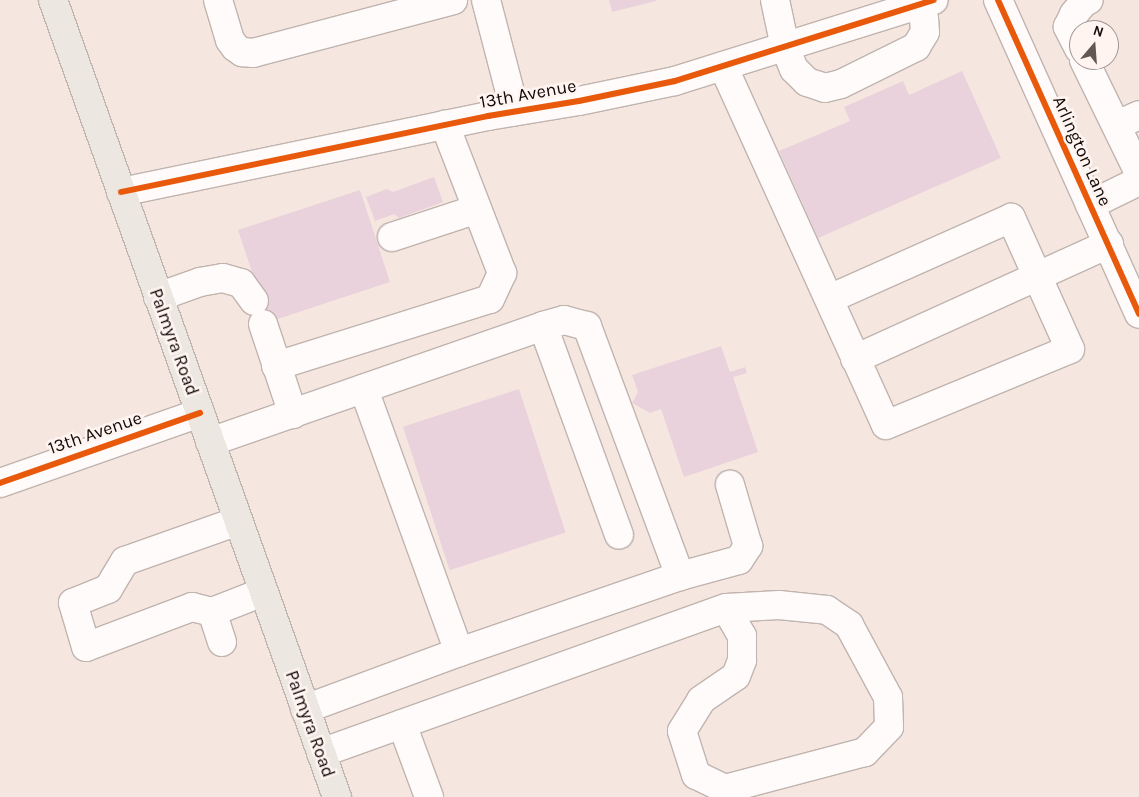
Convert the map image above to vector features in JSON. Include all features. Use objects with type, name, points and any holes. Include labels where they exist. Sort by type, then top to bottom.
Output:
[{"type":"main road","name":"Palmyra Road","points":[[53,0],[337,797]]},
{"type":"street","points":[[218,0],[224,23],[235,47],[242,52],[253,53],[453,0]]},
{"type":"street","points":[[486,0],[515,112]]},
{"type":"street","points":[[775,0],[785,46],[794,69],[807,82],[825,88],[841,84],[916,48],[925,32],[924,19],[927,2]]},
{"type":"street","name":"Arlington Lane","points":[[998,0],[1109,244],[1133,284],[1139,314]]},
{"type":"street","points":[[1071,20],[1085,1]]},
{"type":"street","name":"13th Avenue","points":[[121,192],[445,125],[675,81],[927,2]]},
{"type":"street","points":[[723,66],[886,425],[1070,349],[1011,218],[829,298]]},
{"type":"street","points":[[1091,70],[1128,120],[1139,173]]},
{"type":"street","points":[[276,366],[490,299],[502,273],[445,125]]},
{"type":"street","points":[[1090,204],[1139,182]]},
{"type":"street","points":[[392,237],[477,208]]},
{"type":"street","points":[[855,359],[1109,244]]},
{"type":"street","points":[[158,296],[200,282],[223,278],[241,283],[258,312],[293,414]]},
{"type":"street","points":[[210,442],[543,326],[564,320],[587,326],[680,576]]},
{"type":"street","points":[[543,326],[618,535]]},
{"type":"street","points":[[364,389],[459,652]]},
{"type":"street","name":"13th Avenue","points":[[0,483],[200,413]]},
{"type":"street","points":[[305,709],[459,652],[680,576],[739,560],[748,546],[730,485]]},
{"type":"street","points":[[238,521],[125,561],[108,590],[73,603],[86,647],[192,607],[212,612],[263,592]]},
{"type":"street","points":[[321,753],[726,608],[779,604],[827,610],[849,625],[888,697],[889,727],[865,752],[725,789],[696,775],[682,731],[701,700],[736,676],[742,660],[742,636],[726,608]]},
{"type":"street","points":[[212,612],[222,642]]},
{"type":"street","points":[[402,724],[429,797]]},
{"type":"building","points":[[609,0],[656,0],[656,1],[612,12]]},
{"type":"building","points":[[962,71],[1001,158],[818,238],[779,151],[850,121],[844,107],[903,81],[909,95]]},
{"type":"building","points":[[434,177],[443,202],[399,218],[394,214],[375,221],[366,197],[387,189],[393,192]]},
{"type":"building","points":[[360,190],[390,282],[253,327],[245,304],[261,299],[238,230]]},
{"type":"building","points":[[721,346],[730,372],[745,367],[747,373],[733,377],[758,452],[684,477],[661,409],[650,413],[632,403],[638,392],[632,375]]},
{"type":"building","points":[[519,389],[566,533],[450,570],[403,427]]},
{"type":"cycle path","points":[[121,192],[488,116],[579,101],[675,81],[934,0]]},
{"type":"cycle path","points":[[998,0],[1139,314]]},
{"type":"cycle path","points":[[0,483],[200,413]]}]
